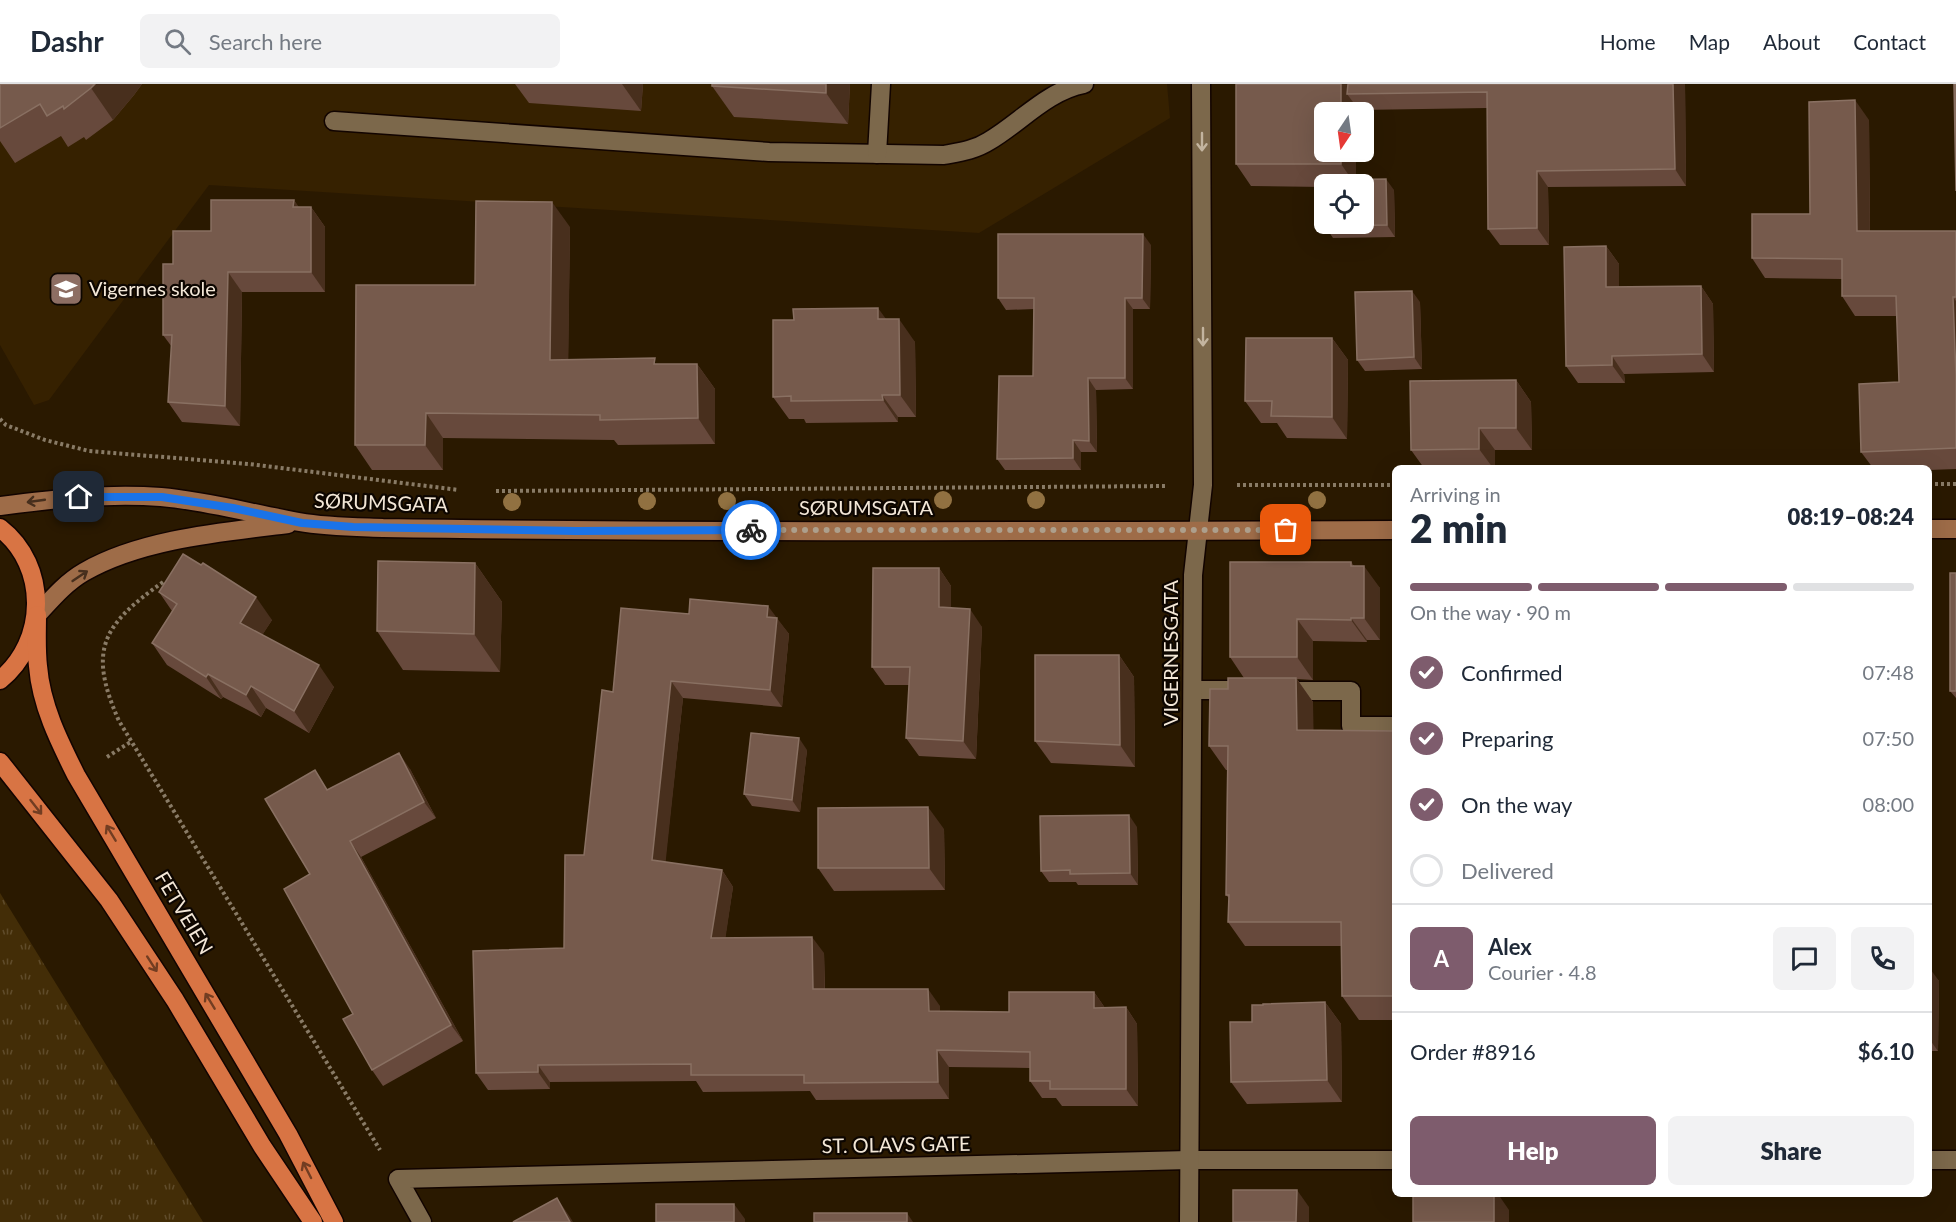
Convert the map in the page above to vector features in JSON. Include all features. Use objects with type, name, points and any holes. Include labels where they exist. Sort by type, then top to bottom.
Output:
[{"type":"highway","name":"FETVEIEN","points":[[0,528],[8,534],[21,551],[32,571],[36,593],[38,667],[43,695],[57,737],[82,785],[288,1134],[334,1222]]},
{"type":"highway","points":[[0,680],[19,661],[31,639],[37,615]]},
{"type":"highway","points":[[0,762],[109,900],[175,1000],[262,1146],[313,1222]]},
{"type":"main road","name":"SØRUMSGATA","points":[[0,506],[79,497],[162,497],[233,508],[302,523],[353,527],[576,531],[1392,530]]},
{"type":"main road","name":"SØRUMSGATA","points":[[37,615],[61,589],[84,572],[119,557],[164,543],[302,523]]},
{"type":"main road","points":[[1932,529],[1956,529]]},
{"type":"street","points":[[877,154],[881,84]]},
{"type":"street","name":"VIGERNESGATA","points":[[1189,1222],[1193,575],[1203,485],[1201,84]]},
{"type":"street","points":[[334,121],[769,152],[944,155],[968,151],[988,142],[1055,94],[1076,85]]},
{"type":"street","points":[[1194,690],[1351,691],[1351,726],[1392,726]]},
{"type":"street","name":"ST. OLAVS GATE","points":[[398,1179],[1189,1160],[1392,1160]]},
{"type":"street","points":[[1932,1160],[1956,1160]]},
{"type":"street","points":[[398,1179],[422,1222]]},
{"type":"path","points":[[0,419],[6,425],[45,440],[89,451],[249,464],[463,491]]},
{"type":"path","points":[[1932,484],[1956,484]]},
{"type":"path","points":[[1233,485],[1392,485]]},
{"type":"path","points":[[487,490],[1168,486]]},
{"type":"path","points":[[164,582],[124,613],[109,637],[102,663],[104,684],[119,721],[398,1179]]},
{"type":"path","points":[[103,759],[132,741]]},
{"type":"shaded area","name":"Vigernes skole","points":[[0,84],[1167,84],[1170,118],[979,233],[209,185],[49,400],[34,405],[0,345]]},
{"type":"green space","points":[[0,893],[203,1222],[0,1222]]},
{"type":"building","points":[[0,84],[95,84],[64,109],[63,106],[47,116],[40,104],[0,128]]},
{"type":"building","points":[[712,84],[826,84],[826,93],[712,86]]},
{"type":"building","points":[[1236,84],[1341,84],[1341,102],[1314,102],[1314,162],[1341,162],[1341,164],[1236,164]]},
{"type":"building","points":[[1348,84],[1673,84],[1675,169],[1537,171],[1537,228],[1488,229],[1487,92],[1347,94]]},
{"type":"building","points":[[1954,84],[1956,84],[1956,191]]},
{"type":"building","points":[[1855,100],[1857,231],[1956,231],[1956,297],[1953,297],[1956,448],[1861,452],[1859,384],[1899,382],[1896,296],[1842,296],[1842,259],[1752,258],[1752,214],[1810,214],[1809,102]]},
{"type":"building","points":[[1374,179],[1386,179],[1387,225],[1374,225]]},
{"type":"building","points":[[211,200],[294,200],[293,207],[311,207],[311,272],[228,272],[225,406],[168,402],[172,335],[163,335],[163,264],[173,264],[173,231],[211,231]]},
{"type":"building","points":[[476,201],[552,202],[550,360],[655,358],[654,364],[697,364],[698,418],[600,420],[600,415],[426,413],[425,445],[355,445],[356,285],[475,285]]},
{"type":"building","points":[[998,234],[1143,234],[1142,298],[1125,298],[1125,378],[1088,378],[1089,441],[1073,440],[1073,458],[997,459],[999,376],[1033,376],[1034,298],[998,298]]},
{"type":"building","points":[[1606,246],[1606,287],[1701,286],[1702,354],[1612,356],[1612,365],[1566,366],[1564,247]]},
{"type":"building","points":[[1412,291],[1414,357],[1357,360],[1355,292]]},
{"type":"building","points":[[878,308],[878,319],[899,319],[900,395],[882,395],[883,400],[791,401],[791,396],[773,397],[773,320],[794,320],[793,309]]},
{"type":"building","points":[[1246,338],[1332,338],[1332,417],[1271,416],[1272,401],[1245,401]]},
{"type":"building","points":[[1516,380],[1516,428],[1479,428],[1479,449],[1411,450],[1410,381]]},
{"type":"building","points":[[183,554],[201,565],[203,563],[256,597],[240,623],[319,665],[294,711],[251,686],[246,695],[208,674],[206,677],[152,643],[177,604],[159,592]]},
{"type":"building","points":[[378,561],[475,563],[474,634],[377,631]]},
{"type":"building","points":[[1230,562],[1351,562],[1351,566],[1364,566],[1364,618],[1351,618],[1351,620],[1297,619],[1297,657],[1230,657]]},
{"type":"building","points":[[873,568],[939,568],[939,607],[970,609],[963,741],[906,738],[910,667],[872,667]]},
{"type":"building","points":[[1950,573],[1956,573],[1956,691],[1950,691]]},
{"type":"building","points":[[690,599],[768,606],[767,617],[777,618],[770,690],[671,681],[652,860],[722,870],[711,938],[812,937],[813,989],[928,989],[929,1011],[1009,1012],[1009,992],[1094,992],[1094,1008],[1126,1007],[1126,1089],[1050,1089],[1050,1081],[1030,1081],[1030,1052],[937,1050],[938,1082],[804,1083],[804,1075],[691,1075],[691,1064],[538,1065],[538,1072],[476,1073],[473,951],[564,948],[565,855],[584,855],[602,690],[613,692],[621,608],[689,614]]},
{"type":"building","points":[[1035,655],[1119,655],[1120,745],[1035,741]]},
{"type":"building","points":[[1228,678],[1296,678],[1297,730],[1392,731],[1392,996],[1342,996],[1341,922],[1228,922],[1229,895],[1226,895],[1228,746],[1209,746],[1210,689],[1228,689]]},
{"type":"building","points":[[751,733],[799,738],[792,800],[744,794]]},
{"type":"building","points":[[399,753],[424,802],[350,841],[451,1025],[372,1070],[343,1019],[353,1014],[284,889],[310,874],[265,799],[315,770],[327,790]]},
{"type":"building","points":[[928,807],[929,868],[818,868],[818,808]]},
{"type":"building","points":[[1129,815],[1130,873],[1070,874],[1070,870],[1041,871],[1040,816]]},
{"type":"building","points":[[1325,1002],[1327,1080],[1231,1082],[1230,1022],[1252,1022],[1252,1005]]},
{"type":"building","points":[[1233,1190],[1297,1190],[1296,1222],[1233,1222]]},
{"type":"building","points":[[1413,1197],[1494,1197],[1494,1222],[1413,1222]]},
{"type":"building","points":[[557,1198],[570,1222],[513,1222]]},
{"type":"building","points":[[656,1204],[734,1204],[734,1222],[656,1222]]},
{"type":"building","points":[[814,1213],[907,1213],[907,1222],[814,1222]]},
{"type":"way so far","points":[[751,530],[1286,530]]},
{"type":"place","name":"Vigernes skole","points":[[66,289]]},
{"type":"route","points":[[79,497],[162,497],[233,508],[302,523],[353,527],[576,531],[751,530]]}]
